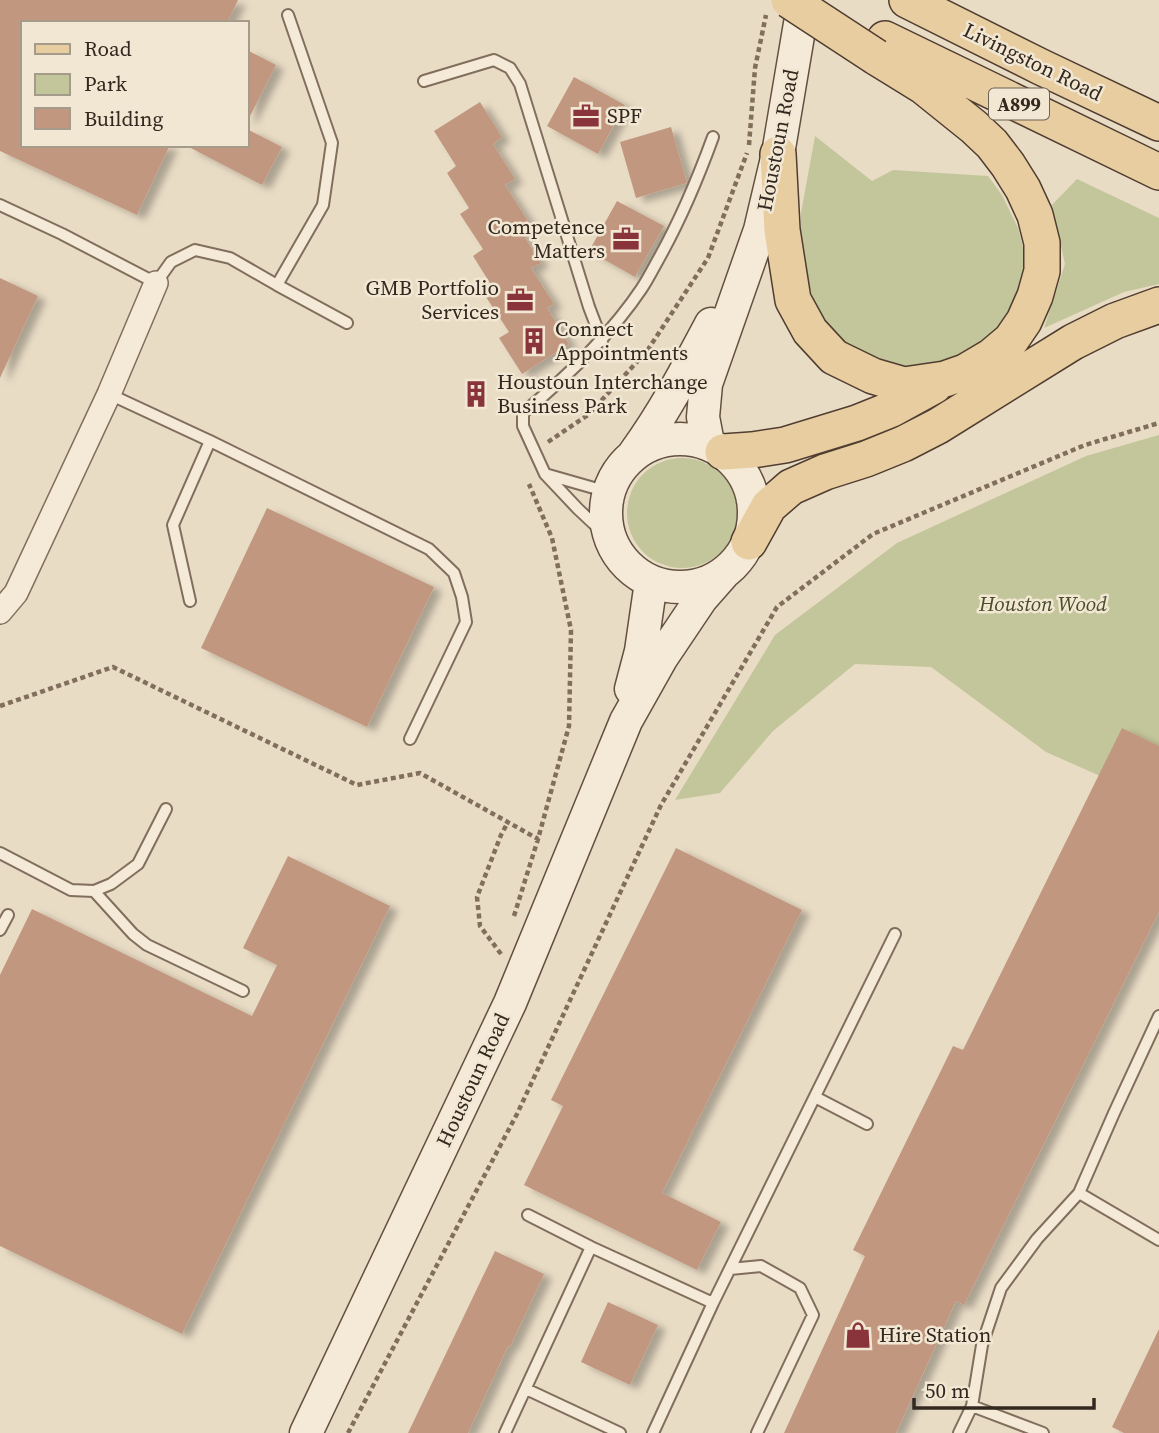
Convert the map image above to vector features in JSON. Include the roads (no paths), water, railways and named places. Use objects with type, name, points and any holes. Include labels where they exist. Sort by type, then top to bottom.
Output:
[{"type":"main road","points":[[715,448],[752,450],[785,445],[857,423],[892,409],[945,379],[965,372],[992,356],[1011,340],[1024,321],[1042,271],[1042,243],[1035,215],[1023,189],[992,144],[878,47],[789,0]]},
{"type":"main road","name":"Livingston Road","points":[[802,0],[878,47],[1159,172]]},
{"type":"main road","name":"Livingston Road","points":[[907,0],[1159,123]]},
{"type":"main road","points":[[778,154],[782,230],[793,300],[810,331],[834,357],[873,376],[904,385],[945,379]]},
{"type":"main road","points":[[749,542],[769,506],[791,487],[903,444],[938,426],[1073,342],[1115,321],[1159,305]]},
{"type":"street","name":"Houstoun Road","points":[[715,448],[703,417],[706,384],[760,230],[778,154],[802,0]]},
{"type":"street","name":"Houstoun Road","points":[[633,455],[676,390],[713,322],[743,278]]},
{"type":"street","points":[[0,612],[16,593],[109,394],[156,283]]},
{"type":"street","points":[[669,439],[689,439],[715,448],[738,466],[748,483],[754,502],[754,523],[749,542],[738,560],[723,574],[706,583],[669,587],[637,575],[625,564],[609,538],[605,507],[608,492],[618,471],[633,455],[650,445],[669,439]]},
{"type":"street","name":"Houstoun Road","points":[[306,1433],[510,1003],[626,721],[662,657],[701,599],[723,574]]},
{"type":"street","name":"Houstoun Road","points":[[626,721],[630,691],[641,651],[651,582]]},
{"type":"lane","points":[[277,285],[323,205],[332,143],[288,15]]},
{"type":"lane","points":[[424,81],[494,60],[510,68],[520,84],[602,341]]},
{"type":"lane","points":[[609,538],[545,474],[523,426],[523,412],[553,388],[602,341],[643,288],[695,187],[713,137]]},
{"type":"lane","points":[[0,205],[156,283],[171,262],[195,250],[230,258],[347,323]]},
{"type":"lane","points":[[109,394],[429,548],[454,573],[466,622],[410,739]]},
{"type":"lane","points":[[190,601],[173,526],[210,441]]},
{"type":"lane","points":[[545,474],[608,492]]},
{"type":"lane","points":[[0,853],[71,890],[94,891],[111,884],[138,864],[166,809]]},
{"type":"lane","points":[[94,891],[133,934],[147,945],[243,990]]},
{"type":"lane","points":[[0,930],[8,915]]},
{"type":"lane","points":[[653,1433],[713,1303],[895,934]]},
{"type":"lane","points":[[959,1433],[972,1406],[982,1345],[1001,1288],[1037,1239],[1079,1194],[1159,1016]]},
{"type":"lane","points":[[815,1097],[867,1124]]},
{"type":"lane","points":[[1079,1194],[1159,1240]]},
{"type":"lane","points":[[528,1215],[713,1303]]},
{"type":"lane","points":[[505,1433],[591,1247]]},
{"type":"lane","points":[[730,1269],[761,1266],[800,1288],[813,1315],[757,1433]]},
{"type":"lane","points":[[526,1389],[620,1433]]},
{"type":"lane","points":[[972,1406],[1043,1433]]},
{"type":"place","name":"SPF","points":[[586,116]]},
{"type":"place","name":"Competence Matters","points":[[626,239]]},
{"type":"place","name":"GMB Portfolio Services","points":[[520,300]]},
{"type":"place","name":"Connect Appointments","points":[[534,341]]},
{"type":"place","name":"Houstoun Interchange Business Park","points":[[476,394]]},
{"type":"place","name":"Hire Station","points":[[858,1335]]},
{"type":"park label","name":"Houston Wood","points":[[1043,604]]}]
